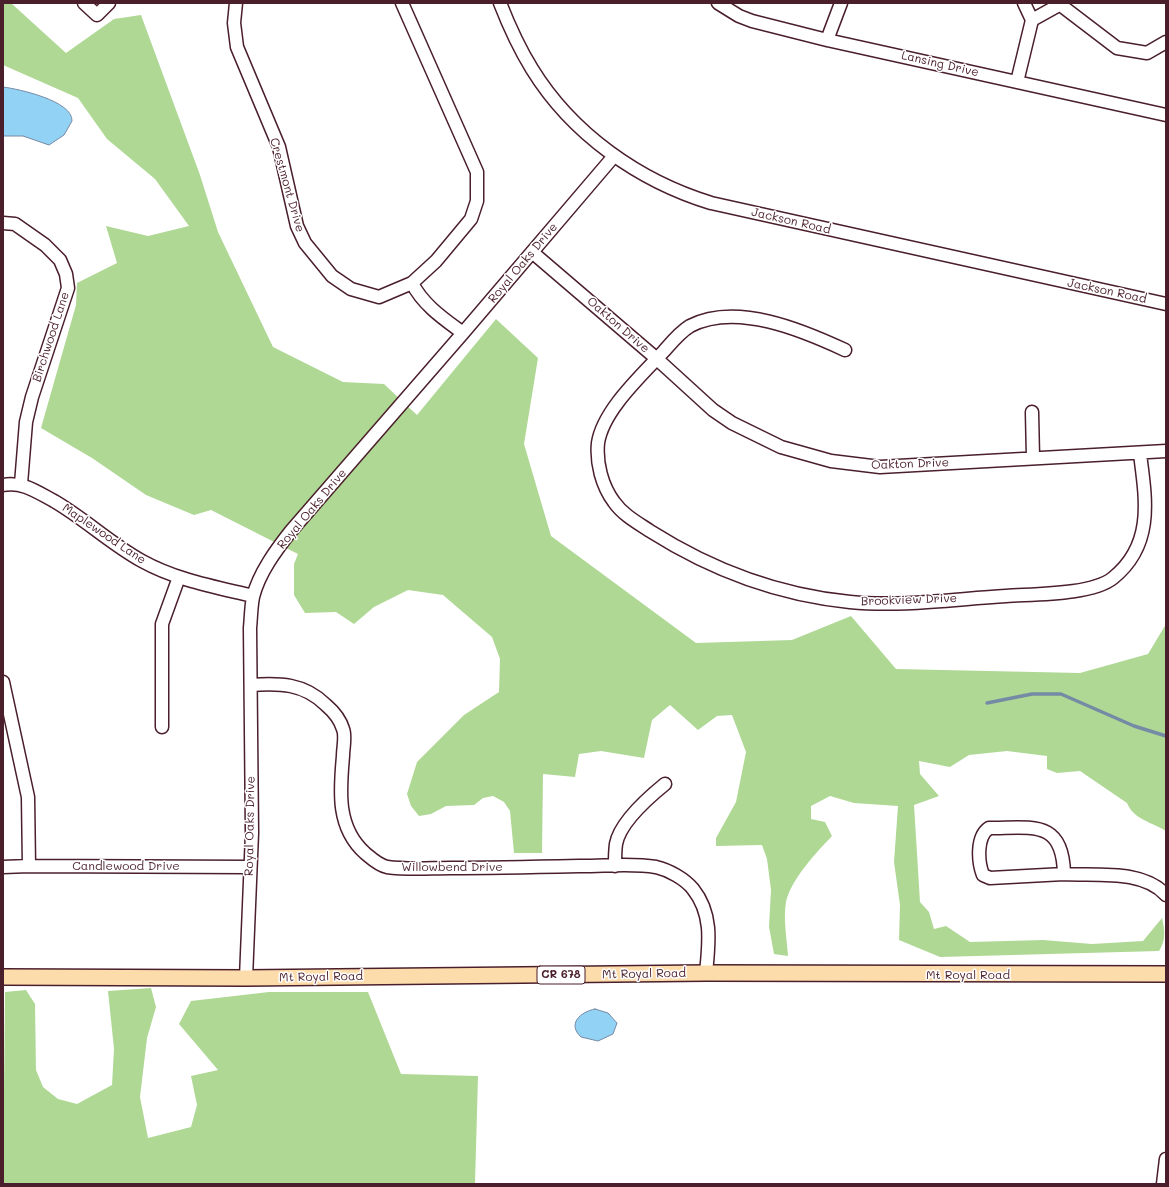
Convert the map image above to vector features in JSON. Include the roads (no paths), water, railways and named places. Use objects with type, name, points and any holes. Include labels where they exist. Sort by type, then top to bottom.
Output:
[{"type":"main road","name":"Mt Royal Road","points":[[3,977],[246,978],[706,973],[1166,974]]},
{"type":"street","points":[[84,3],[96,15],[109,3]]},
{"type":"street","name":"Crestmont Drive","points":[[236,3],[234,23],[237,47],[279,147],[297,226],[305,243],[332,276],[351,289],[379,297],[412,283],[436,261],[471,219],[477,201],[477,172],[402,3]]},
{"type":"street","name":"Jackson Road","points":[[500,3],[522,52],[545,88],[580,127],[614,156],[658,182],[711,203],[1166,304]]},
{"type":"street","name":"Lansing Drive","points":[[718,3],[738,16],[752,21],[827,40],[1166,115]]},
{"type":"street","points":[[827,40],[841,3]]},
{"type":"street","points":[[1017,82],[1032,20],[1024,3]]},
{"type":"street","points":[[1032,20],[1059,4],[1075,14],[1117,48],[1147,53],[1166,42]]},
{"type":"street","name":"Royal Oaks Drive","points":[[246,978],[249,867],[252,833],[250,628],[253,596],[268,564],[291,531],[614,156]]},
{"type":"street","name":"Birchwood Lane","points":[[3,224],[15,224],[45,245],[60,260],[66,274],[68,288],[32,397],[26,422],[21,484]]},
{"type":"street","name":"Oakton Drive","points":[[532,252],[657,359],[713,410],[732,423],[781,447],[831,461],[880,467],[1033,458],[1140,454],[1166,451]]},
{"type":"street","points":[[412,283],[417,294],[437,313],[463,333]]},
{"type":"street","name":"Brookview Drive","points":[[845,350],[798,329],[753,319],[726,316],[690,327],[673,341],[615,406],[604,425],[598,444],[599,464],[603,484],[614,503],[623,512],[670,544],[763,585],[796,594],[851,602],[892,603],[1093,588],[1110,581],[1123,569],[1132,558],[1140,543],[1144,524],[1145,503],[1140,454]]},
{"type":"street","points":[[1032,412],[1033,458]]},
{"type":"street","points":[[3,485],[21,484]]},
{"type":"street","name":"Maplewood Lane","points":[[21,484],[78,515],[143,562],[179,577],[253,596]]},
{"type":"street","points":[[162,727],[162,624],[179,577]]},
{"type":"street","points":[[3,682],[28,797],[29,866]]},
{"type":"street","name":"Willowbend Drive","points":[[251,685],[272,683],[301,688],[321,700],[335,714],[344,730],[340,794],[343,815],[348,833],[360,848],[375,862],[385,866],[419,869],[615,866],[657,867],[678,876],[692,888],[702,902],[710,935],[706,973]]},
{"type":"street","points":[[615,866],[616,843],[621,832],[638,809],[664,784]]},
{"type":"street","points":[[1064,874],[1060,845],[1046,830],[1032,828],[989,828],[983,832],[980,838],[980,860],[983,875],[990,878],[1064,874],[1128,876],[1157,886],[1166,895]]},
{"type":"street","name":"Candlewood Drive","points":[[3,867],[249,867]]},
{"type":"street","points":[[1163,1184],[1166,1159]]},
{"type":"water","points":[[3,87],[21,90],[44,97],[64,108],[70,114],[72,121],[64,135],[49,145],[23,136],[3,136]]},
{"type":"water","points":[[595,1009],[608,1013],[617,1023],[613,1034],[598,1041],[581,1037],[575,1028],[575,1023],[580,1016]]},
{"type":"waterway","points":[[987,703],[1032,694],[1061,694],[1134,726],[1166,736]]}]
